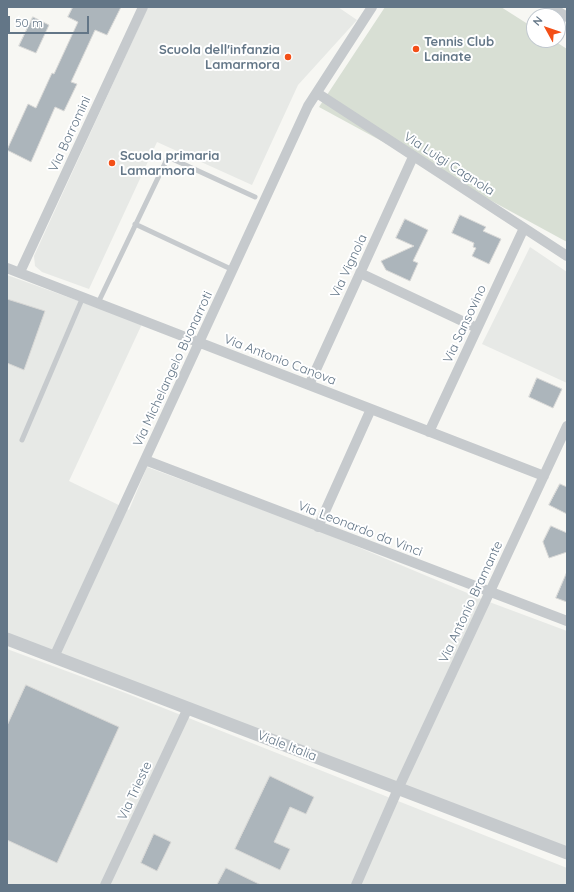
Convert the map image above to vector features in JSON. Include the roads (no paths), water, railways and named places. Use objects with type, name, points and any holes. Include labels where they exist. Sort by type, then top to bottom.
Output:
[{"type":"street","name":"Via Borromini","points":[[20,272],[143,7]]},
{"type":"street","name":"Via Michelangelo Buonarroti","points":[[54,657],[308,106],[372,7]]},
{"type":"street","points":[[551,7],[567,17]]},
{"type":"street","name":"Via Luigi Cagnola","points":[[316,93],[567,256]]},
{"type":"street","name":"Via Vignola","points":[[309,385],[413,157]]},
{"type":"street","name":"Via Sansovino","points":[[429,432],[524,228]]},
{"type":"street","name":"Via Antonio Canova","points":[[7,268],[544,476]]},
{"type":"street","points":[[360,273],[477,328]]},
{"type":"street","points":[[318,527],[371,409]]},
{"type":"street","name":"Via Antonio Bramante","points":[[356,885],[398,789],[567,426]]},
{"type":"street","name":"Via Leonardo da Vinci","points":[[145,460],[567,621]]},
{"type":"street","name":"Viale Italia","points":[[7,639],[567,853]]},
{"type":"street","name":"Via Trieste","points":[[105,885],[188,708]]},
{"type":"lane","points":[[98,303],[168,157],[255,197]]},
{"type":"lane","points":[[136,224],[233,270]]},
{"type":"lane","points":[[22,440],[83,297]]},
{"type":"place","name":"Tennis Club Lainate","points":[[416,49]]},
{"type":"place","name":"Scuola dell'infanzia Lamarmora","points":[[288,57]]},
{"type":"place","name":"Scuola primaria Lamarmora","points":[[112,163]]}]
